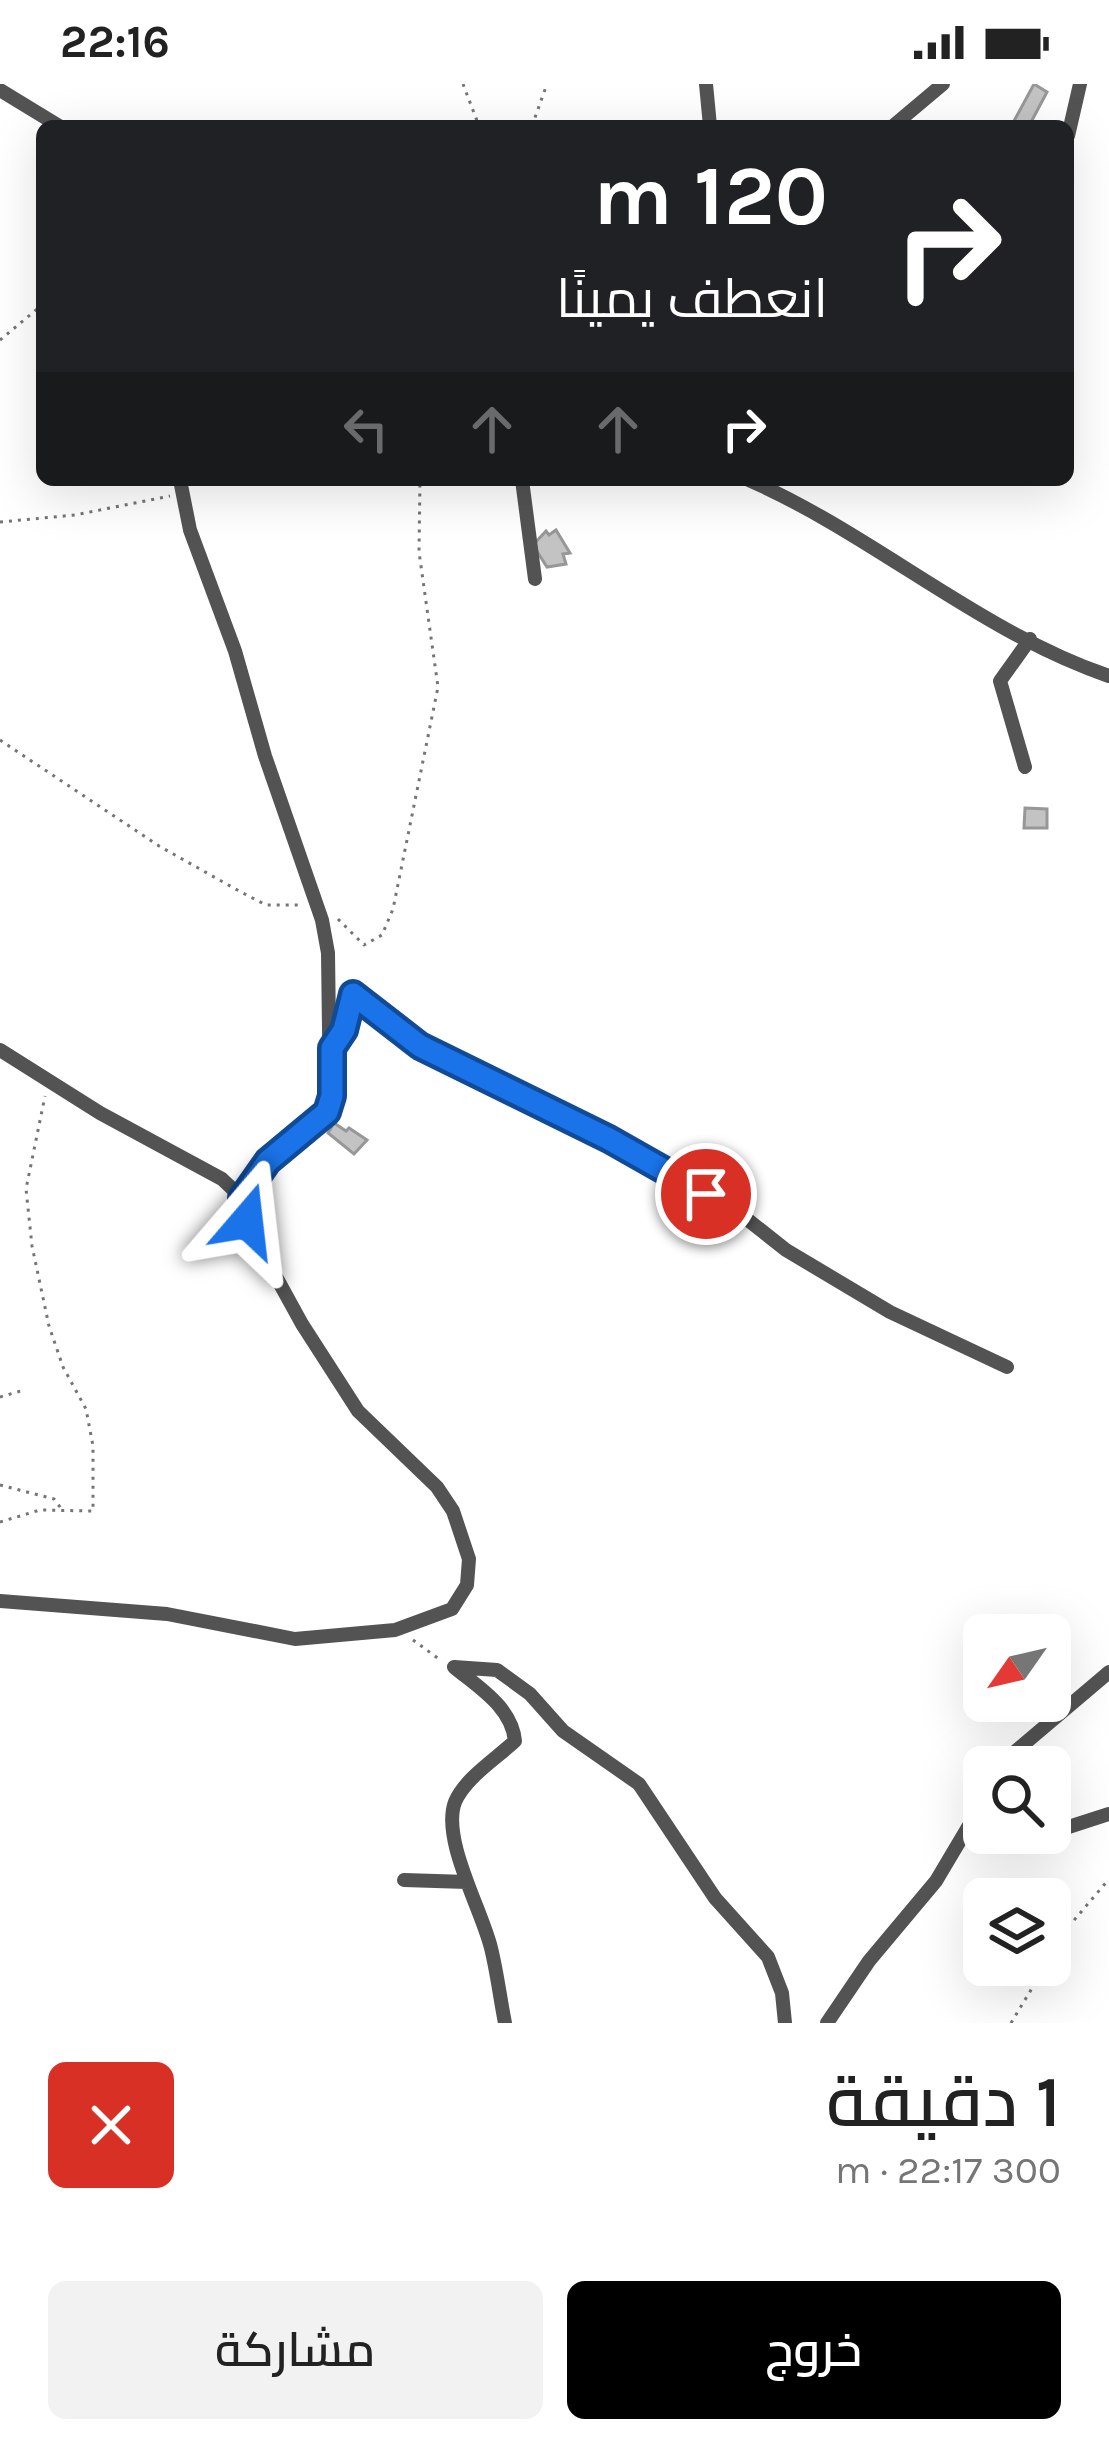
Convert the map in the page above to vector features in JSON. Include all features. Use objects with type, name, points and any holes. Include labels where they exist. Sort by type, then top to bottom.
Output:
[{"type":"street","points":[[706,84],[709,120]]},
{"type":"street","points":[[900,120],[943,84]]},
{"type":"street","points":[[1072,120],[1080,84]]},
{"type":"street","points":[[0,90],[48,120]]},
{"type":"street","points":[[524,486],[535,579]]},
{"type":"street","points":[[763,486],[802,503],[1030,639],[1109,676]]},
{"type":"street","points":[[180,487],[316,902],[328,953],[332,1096],[327,1112],[268,1161],[242,1198]]},
{"type":"street","points":[[1025,767],[1000,680],[1030,639]]},
{"type":"street","points":[[332,1048],[344,1030],[353,994],[420,1046],[609,1139],[738,1212],[785,1250],[890,1312],[1007,1367]]},
{"type":"street","points":[[0,1050],[47,1082],[222,1179],[242,1198],[258,1244],[358,1411],[436,1486],[464,1536],[469,1559],[462,1597],[436,1618],[395,1630],[295,1639],[166,1614],[0,1601]]},
{"type":"street","points":[[454,1667],[500,1705],[514,1729],[515,1741],[454,1804],[466,1882],[491,1948],[505,2023]]},
{"type":"street","points":[[454,1667],[496,1670],[530,1694],[563,1732],[639,1784],[715,1898],[768,1957],[782,1993],[784,2023]]},
{"type":"street","points":[[1022,1746],[1109,1672]]},
{"type":"street","points":[[1071,1826],[1109,1814]]},
{"type":"street","points":[[826,2023],[963,1841]]},
{"type":"street","points":[[404,1880],[466,1882]]},
{"type":"path","points":[[463,84],[477,120]]},
{"type":"path","points":[[534,120],[547,84]]},
{"type":"path","points":[[0,340],[36,310]]},
{"type":"path","points":[[0,740],[159,846],[266,905],[316,902],[364,945],[382,934],[393,909],[438,688],[419,551],[420,486]]},
{"type":"path","points":[[0,522],[75,515],[180,487]]},
{"type":"path","points":[[0,1522],[40,1510],[93,1511],[95,1478],[86,1409],[56,1346],[32,1246],[26,1189],[47,1082]]},
{"type":"path","points":[[0,1397],[25,1390]]},
{"type":"path","points":[[0,1484],[54,1499],[64,1513]]},
{"type":"path","points":[[395,1630],[454,1667]]},
{"type":"path","points":[[1071,1924],[1109,1879]]},
{"type":"path","points":[[1011,2023],[1033,1986]]},
{"type":"building","points":[[1034,84],[1047,92],[1032,120],[1015,120]]},
{"type":"building","points":[[556,530],[570,553],[563,554],[566,564],[547,567],[533,545],[546,531],[549,535]]},
{"type":"building","points":[[1025,808],[1047,809],[1047,828],[1024,828]]},
{"type":"building","points":[[334,1123],[367,1140],[354,1154],[328,1133]]},
{"type":"route","points":[[247,1221],[242,1198],[268,1161],[327,1112],[332,1096],[332,1048],[344,1030],[353,994],[420,1046],[609,1139],[706,1194]]}]
